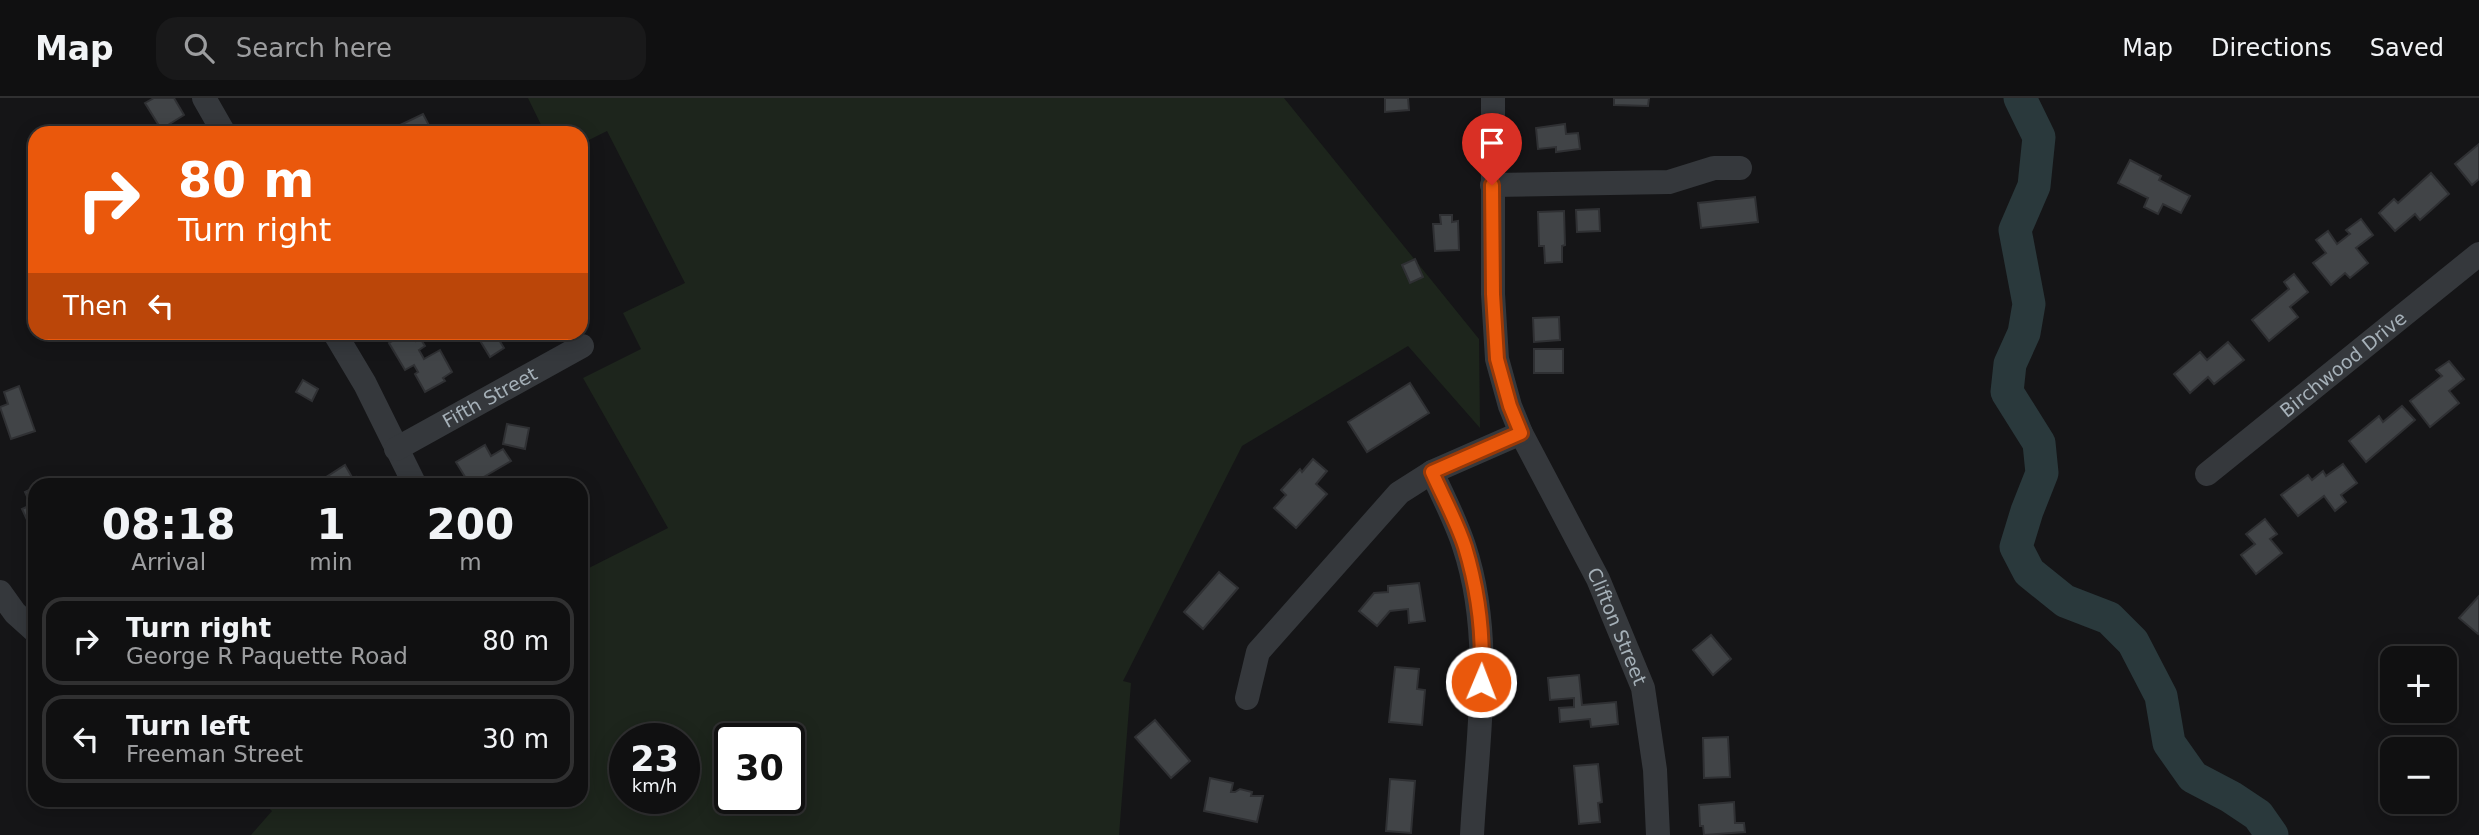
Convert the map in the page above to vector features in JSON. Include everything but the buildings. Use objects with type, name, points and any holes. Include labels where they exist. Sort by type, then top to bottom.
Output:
[{"type":"street","points":[[204,98],[220,126]]},
{"type":"street","name":"Clifton Street","points":[[1493,98],[1493,294],[1497,359],[1510,406],[1521,433],[1598,579],[1643,688],[1655,770],[1658,835]]},
{"type":"street","points":[[1492,185],[1669,182],[1714,168],[1740,168]]},
{"type":"street","name":"Birchwood Drive","points":[[2207,474],[2479,254]]},
{"type":"street","points":[[339,340],[365,384],[411,478]]},
{"type":"street","name":"Fifth Street","points":[[396,449],[582,346]]},
{"type":"street","points":[[1247,698],[1258,652],[1399,493],[1432,472],[1521,433]]},
{"type":"street","points":[[1432,472],[1464,546],[1476,594],[1483,656],[1472,835]]},
{"type":"street","points":[[0,592],[15,613],[28,625]]},
{"type":"shaded area","points":[[528,98],[1284,98],[1479,339],[1480,428],[1408,346],[1242,446],[1123,681],[1131,683],[1119,835],[251,835],[272,811],[268,807],[588,807],[588,568],[668,528],[583,378],[641,349],[623,313],[685,283],[607,131],[588,140],[588,126],[542,126]]},
{"type":"waterway","points":[[2020,98],[2039,137],[2034,186],[2015,230],[2029,304],[2024,333],[2010,364],[2007,392],[2039,443],[2042,473],[2016,547],[2029,572],[2065,601],[2109,618],[2133,642],[2161,696],[2169,743],[2193,777],[2258,815],[2272,835]]},
{"type":"route","points":[[1481,682],[1483,656],[1476,594],[1464,546],[1432,472],[1521,433],[1510,406],[1497,359],[1493,294],[1492,185]]}]
